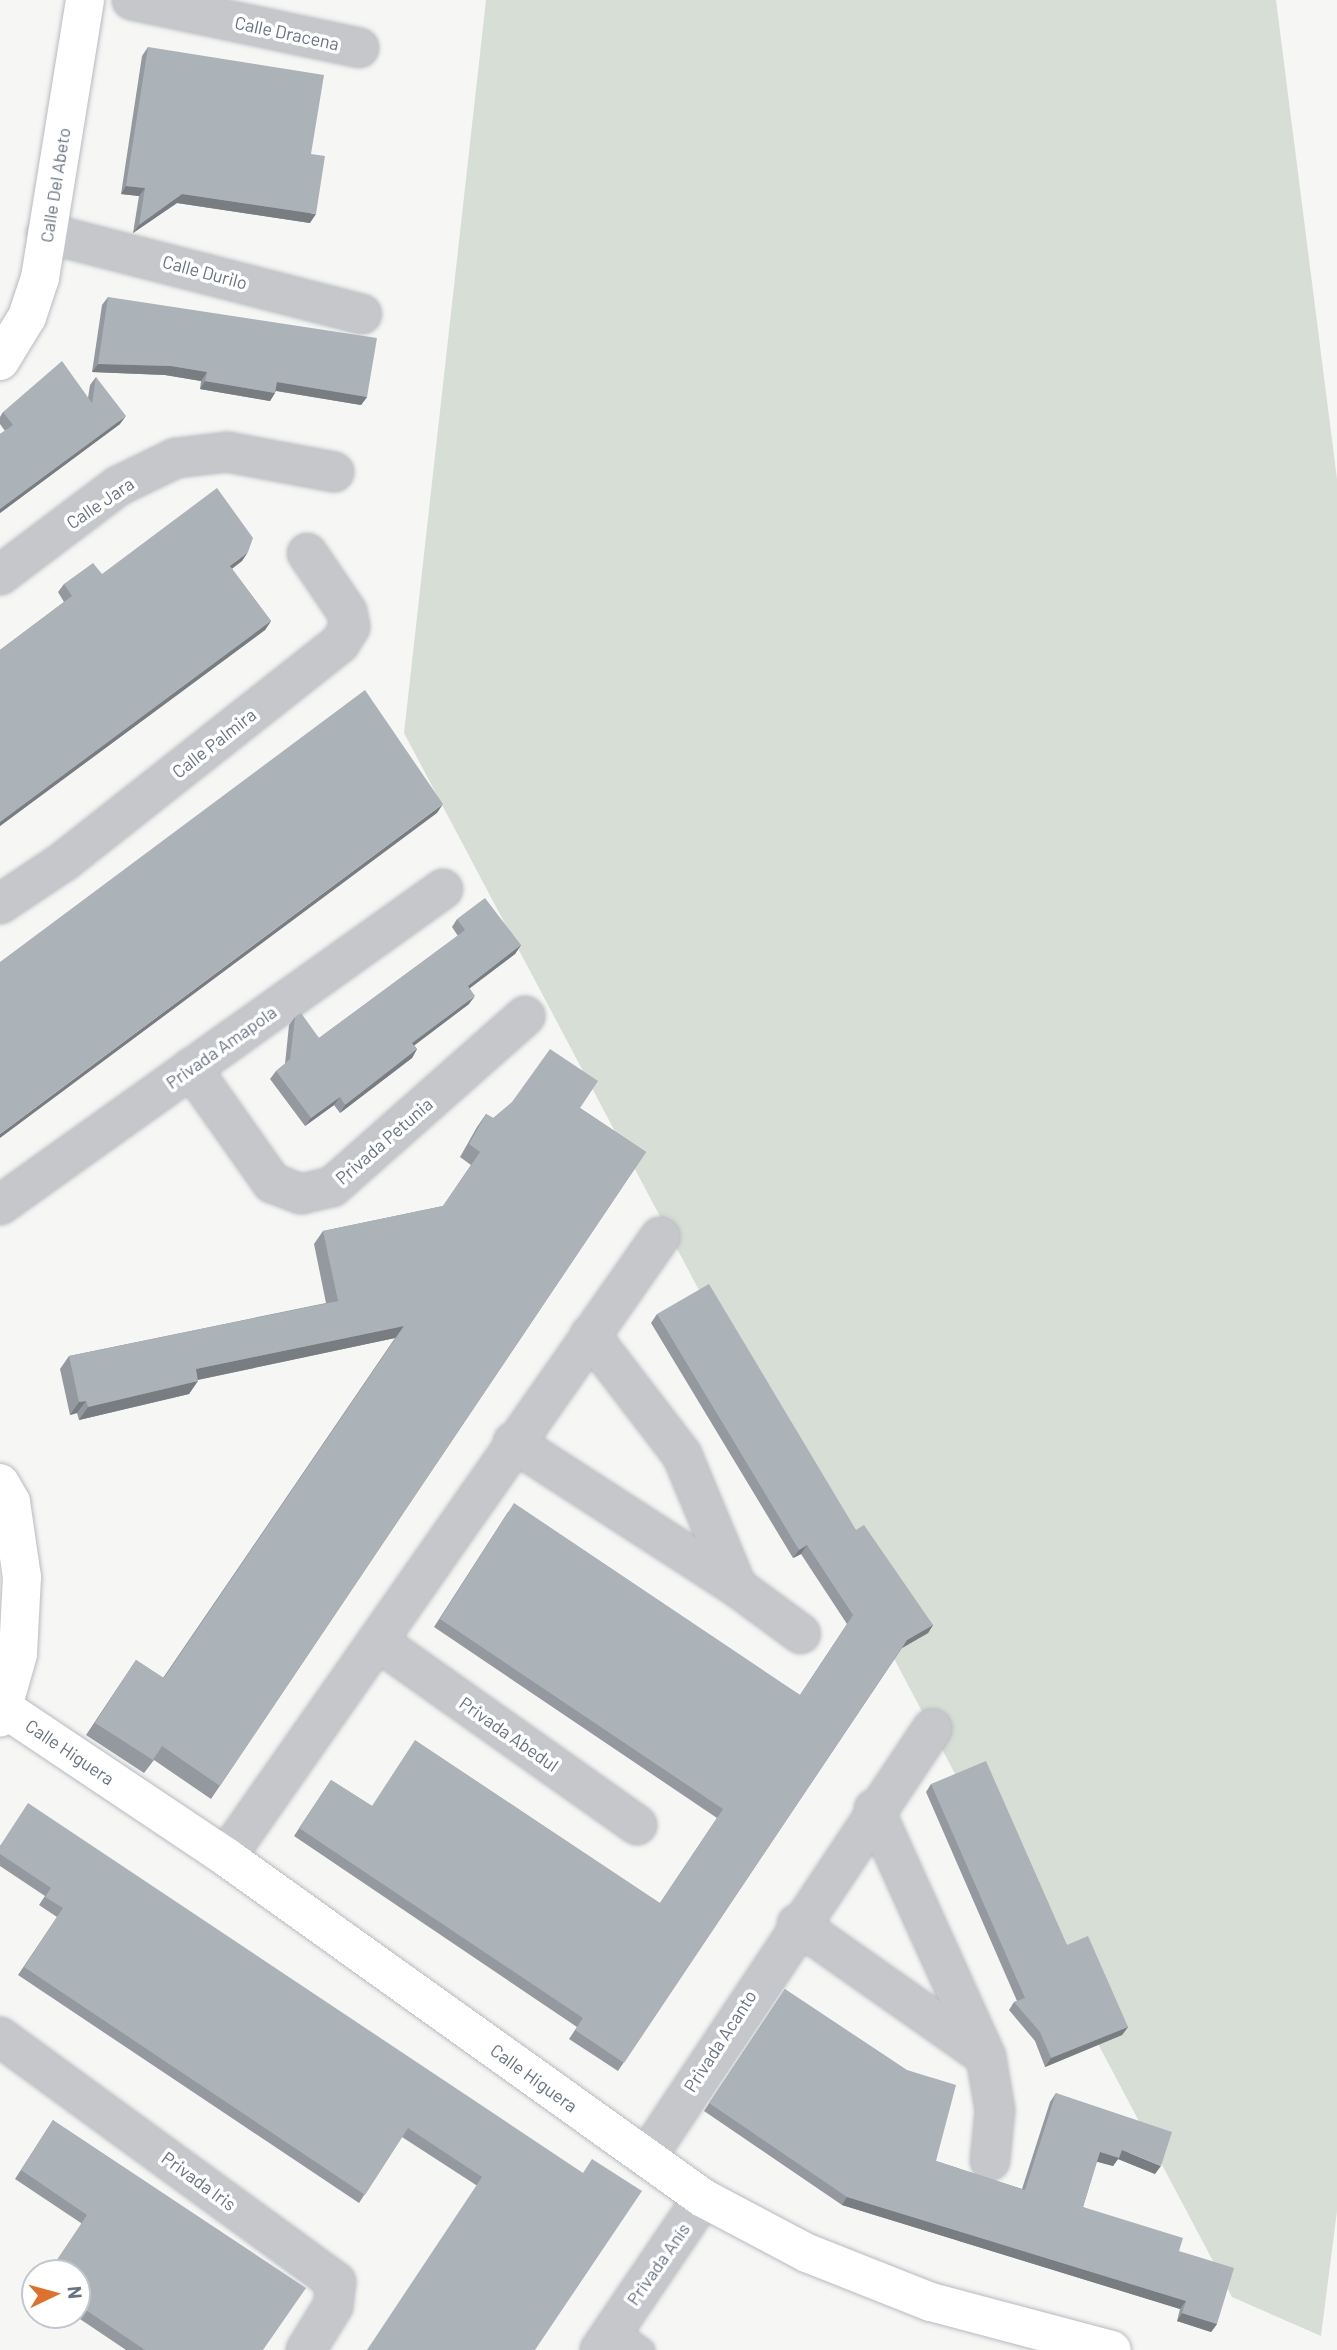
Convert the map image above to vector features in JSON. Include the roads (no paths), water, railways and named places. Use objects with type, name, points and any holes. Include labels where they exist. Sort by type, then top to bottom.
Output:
[{"type":"street","name":"Calle Del Abeto","points":[[0,361],[27,317],[47,233],[85,0]]},
{"type":"street","name":"Calle Dracena","points":[[132,0],[359,48]]},
{"type":"street","name":"Calle Durilo","points":[[47,233],[362,314]]},
{"type":"street","name":"Calle Jara","points":[[0,575],[118,486],[176,458],[227,452],[334,472]]},
{"type":"street","name":"Calle Palmira","points":[[0,904],[63,862],[340,643],[350,627],[347,612],[307,553]]},
{"type":"street","name":"Privada Amapola","points":[[0,1205],[443,889]]},
{"type":"street","name":"Privada Petunia","points":[[191,1068],[272,1183],[302,1194],[332,1187],[525,1016]]},
{"type":"street","points":[[226,1857],[380,1643],[513,1442],[660,1237]]},
{"type":"street","points":[[590,1335],[682,1455],[737,1587]]},
{"type":"street","points":[[513,1442],[737,1587],[801,1634]]},
{"type":"street","points":[[0,1483],[11,1502],[22,1577],[18,1654],[3,1714]]},
{"type":"street","name":"Privada Abedul","points":[[380,1643],[637,1825]]},
{"type":"street","name":"Calle Higuera","points":[[3,1714],[226,1857],[703,2198],[807,2253],[932,2302],[1112,2350]]},
{"type":"street","name":"Privada Acanto","points":[[646,2158],[797,1924],[874,1809],[932,1729]]},
{"type":"street","points":[[874,1809],[986,2057],[995,2110],[990,2161]]},
{"type":"street","points":[[797,1924],[986,2057]]},
{"type":"street","name":"Privada Iris","points":[[0,2037],[336,2282],[333,2306],[306,2350]]},
{"type":"street","name":"Privada Anís","points":[[618,2343],[703,2198]]}]
